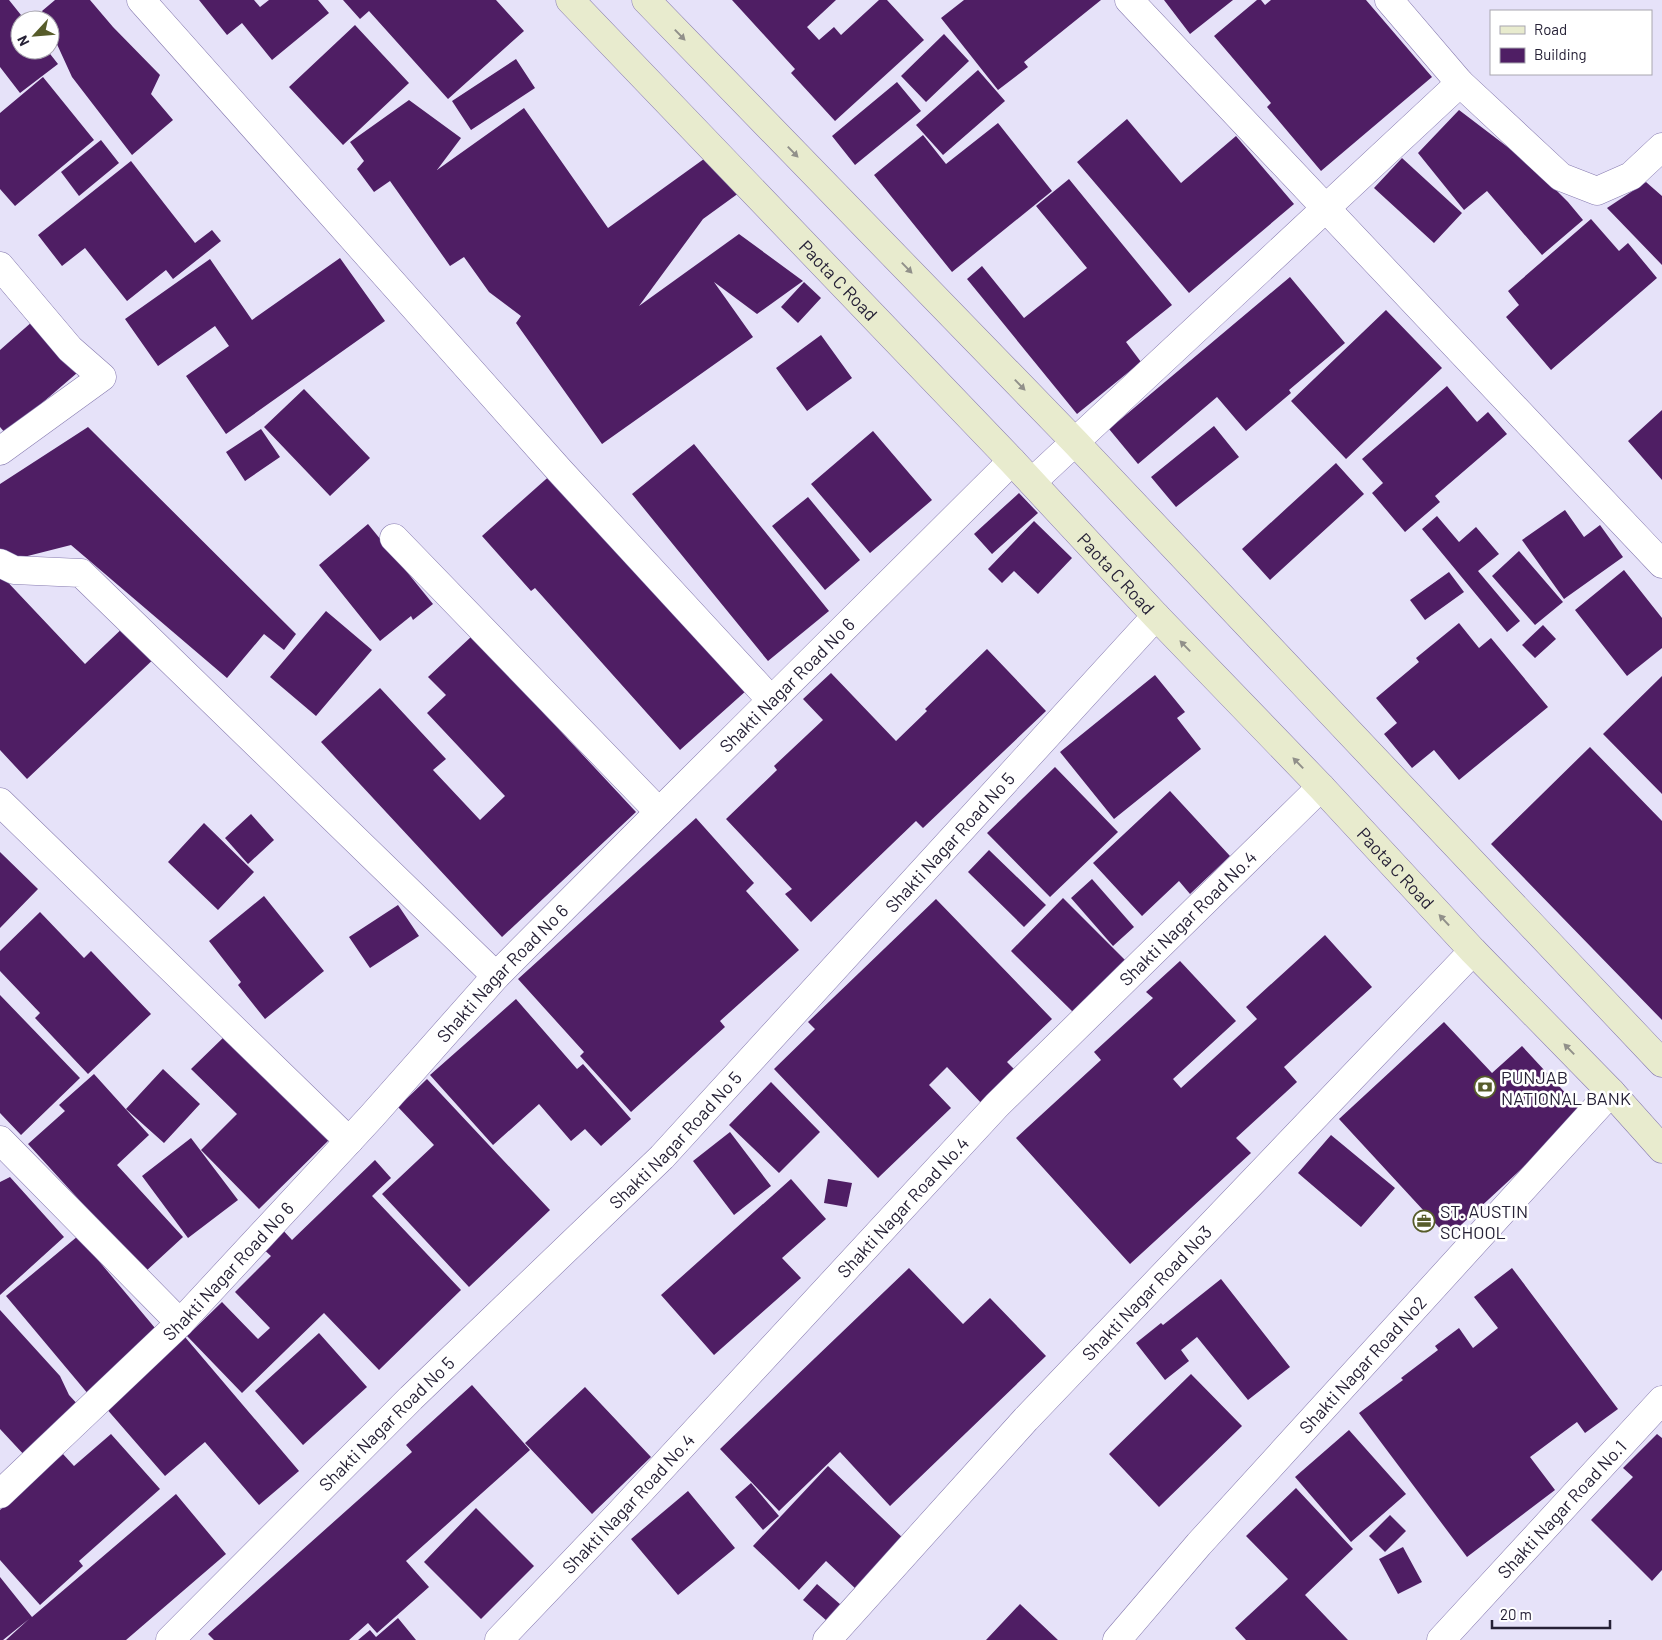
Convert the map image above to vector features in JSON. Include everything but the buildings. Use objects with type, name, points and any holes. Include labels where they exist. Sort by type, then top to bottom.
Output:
[{"type":"street","points":[[141,0],[559,470],[771,700]]},
{"type":"street","name":"Paota C Road","points":[[570,0],[1032,482],[1156,616],[1321,787],[1473,951],[1611,1092],[1662,1149]]},
{"type":"street","points":[[646,0],[1076,443],[1662,1063]]},
{"type":"street","points":[[1129,0],[1662,564]]},
{"type":"street","points":[[1388,0],[1460,84],[1561,177],[1597,191],[1631,176],[1662,147]]},
{"type":"street","points":[[1032,482],[1460,84]]},
{"type":"street","points":[[0,266],[70,348],[102,377],[0,451]]},
{"type":"street","name":"Shakti Nagar Road No 6","points":[[5,1479],[180,1323],[349,1141],[496,976],[1012,461]]},
{"type":"street","points":[[394,538],[659,812]]},
{"type":"street","points":[[0,563],[14,570],[81,572],[496,976]]},
{"type":"street","name":"Shakti Nagar Road No 5","points":[[170,1640],[411,1398],[662,1157],[1156,616]]},
{"type":"street","name":"Shakti Nagar Road No.4","points":[[499,1640],[998,1105],[1321,787]]},
{"type":"street","points":[[0,802],[349,1141]]},
{"type":"street","name":"Shakti Nagar Road No3","points":[[827,1640],[1026,1418],[1473,951]]},
{"type":"street","name":"Shakti Nagar Road No2","points":[[1118,1640],[1198,1544],[1611,1092]]},
{"type":"street","points":[[0,1140],[180,1323]]},
{"type":"street","name":"Shakti Nagar Road No.1","points":[[1441,1640],[1662,1400]]},
{"type":"place","name":"PUNJAB NATIONAL BANK","points":[[1485,1087]]},
{"type":"place","name":"ST. AUSTIN SCHOOL","points":[[1424,1221]]}]
